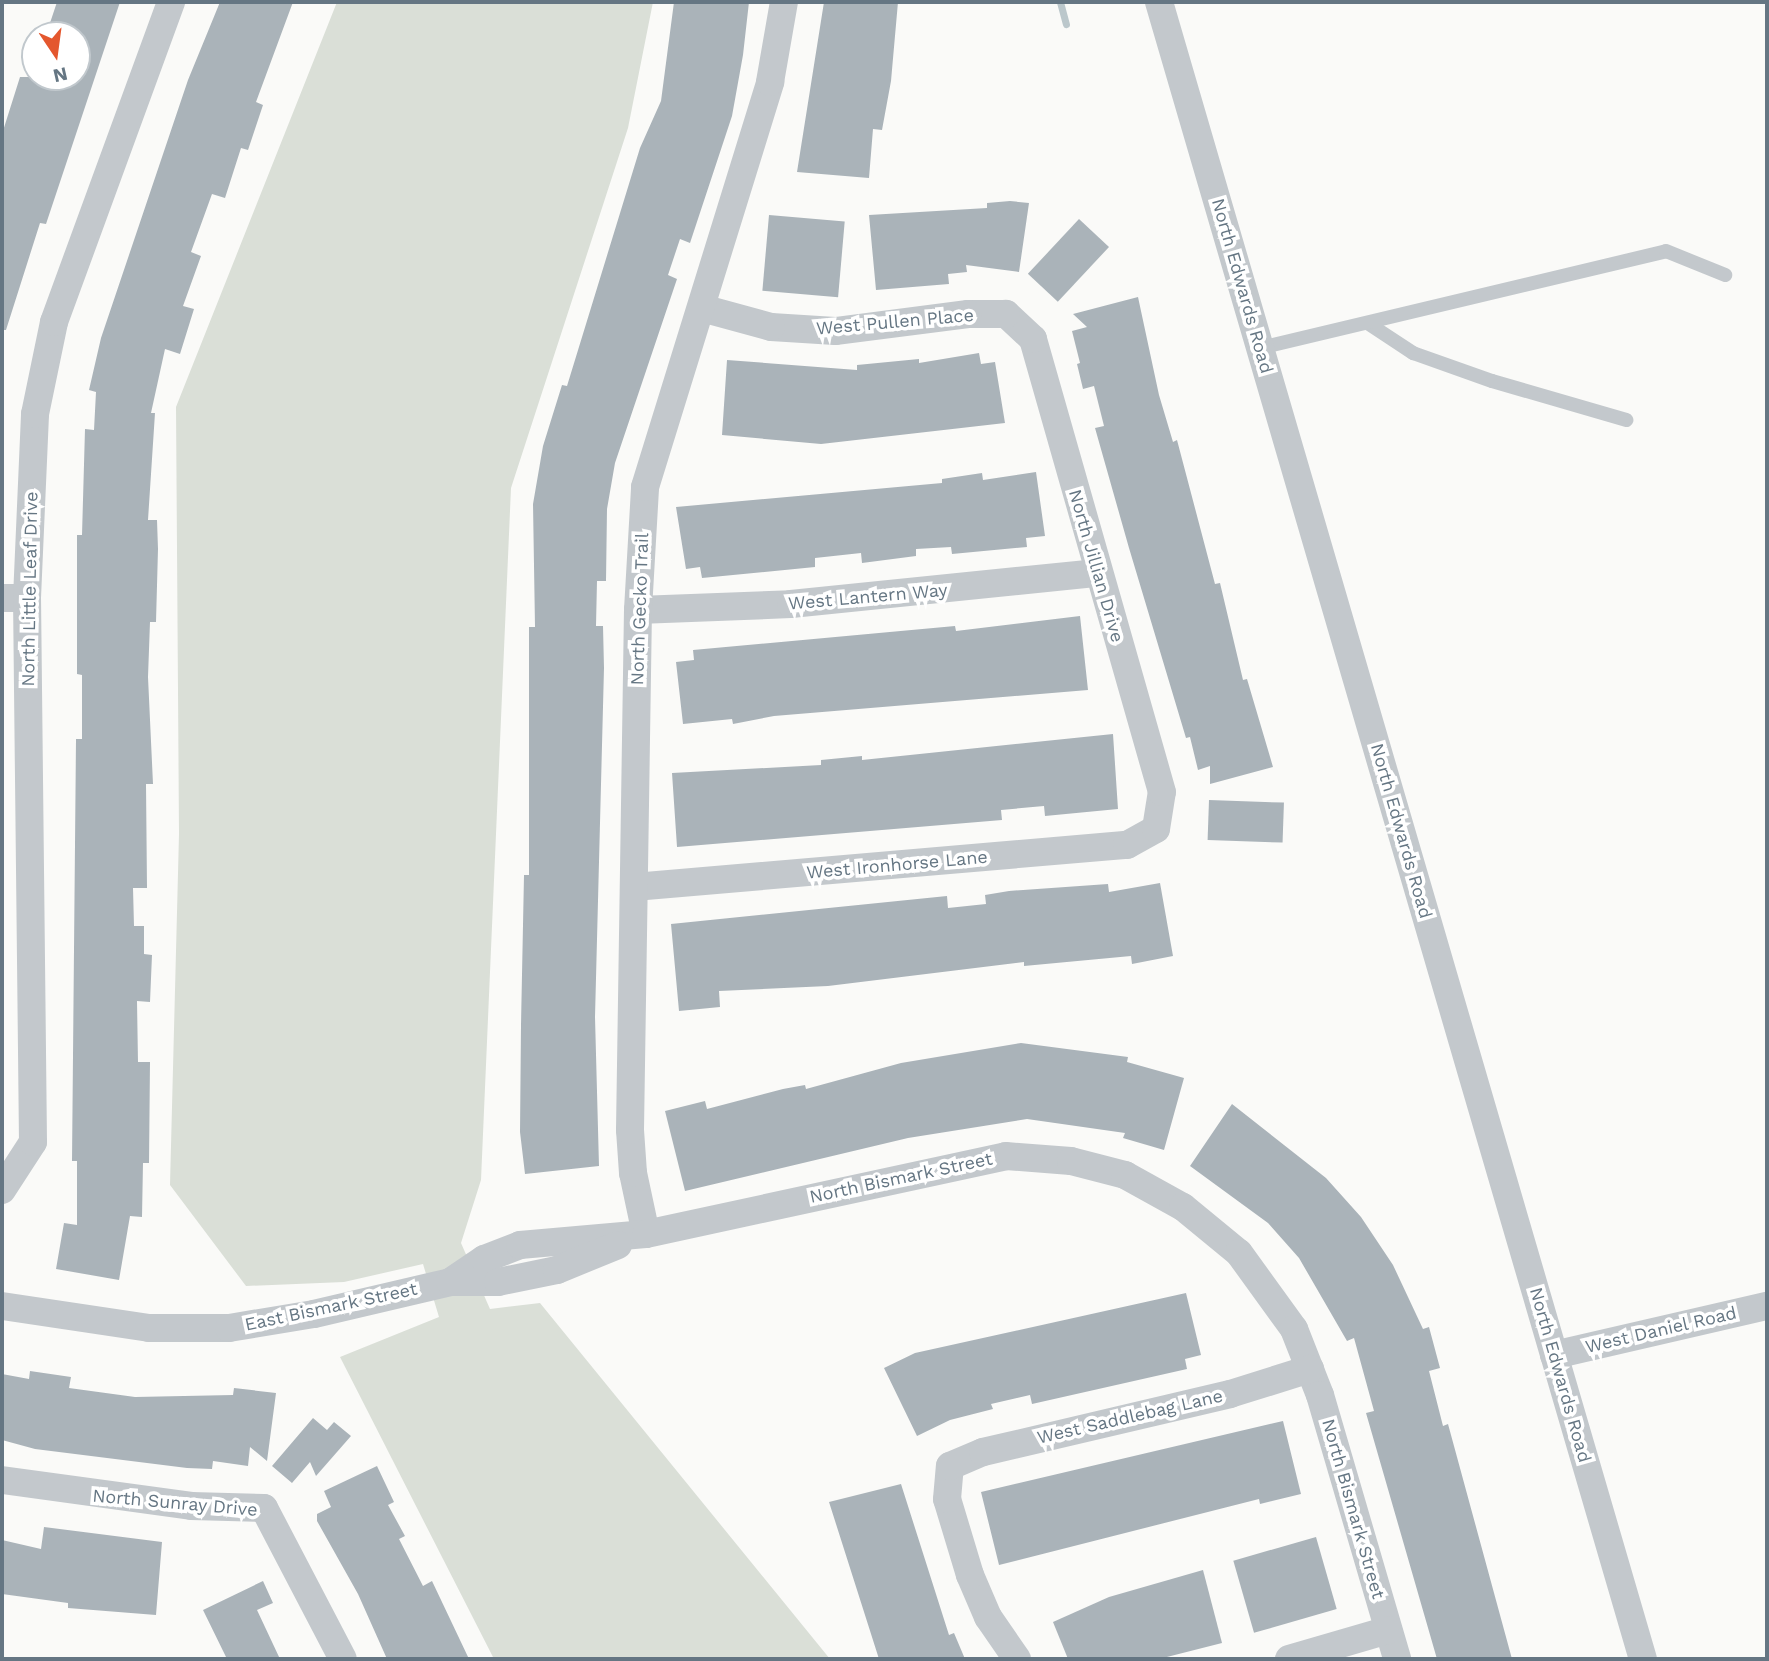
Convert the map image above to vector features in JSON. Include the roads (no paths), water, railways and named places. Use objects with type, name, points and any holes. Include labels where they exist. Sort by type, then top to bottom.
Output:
[{"type":"street","name":"North Little Leaf Drive","points":[[2,1190],[33,1142],[14,598],[35,414],[54,322],[171,2]]},
{"type":"street","name":"North Gecko Trail","points":[[646,1234],[633,1173],[630,1130],[638,610],[645,487],[770,82],[784,2]]},
{"type":"street","name":"North Edwards Road","points":[[1158,2],[1643,1659]]},
{"type":"street","name":"West Pullen Place","points":[[702,308],[771,327],[835,331],[968,314],[1006,314]]},
{"type":"street","name":"North Jillian Drive","points":[[1006,314],[1034,339],[1097,573],[1162,792],[1156,829]]},
{"type":"street","name":"West Lantern Way","points":[[638,610],[791,604],[1097,573]]},
{"type":"street","name":"West Ironhorse Lane","points":[[634,887],[1127,845],[1156,829]]},
{"type":"street","name":"North Bismark Street","points":[[646,1234],[1006,1156],[1071,1161],[1137,1182],[1183,1207],[1239,1252],[1294,1329],[1310,1369],[1397,1659]]},
{"type":"street","name":"East Bismark Street","points":[[450,1282],[484,1259],[520,1245],[646,1234]]},
{"type":"street","name":"East Bismark Street","points":[[2,1306],[149,1328],[229,1328],[314,1314],[450,1282],[498,1282],[557,1270],[646,1234]]},
{"type":"street","points":[[520,1245],[524,1277]]},
{"type":"street","name":"West Daniel Road","points":[[1554,1355],[1767,1306]]},
{"type":"street","name":"West Saddlebag Lane","points":[[1017,1659],[988,1617],[970,1576],[947,1499],[950,1466],[983,1452],[1230,1394],[1310,1369]]},
{"type":"street","name":"North Sunray Drive","points":[[2,1480],[177,1505],[264,1508],[344,1659]]},
{"type":"street","points":[[1289,1659],[1388,1630]]},
{"type":"lane","points":[[1260,348],[1666,251],[1725,275]]},
{"type":"lane","points":[[1369,324],[1413,353],[1492,382],[1626,420]]},
{"type":"waterway","points":[[1060,2],[1066,24]]}]
